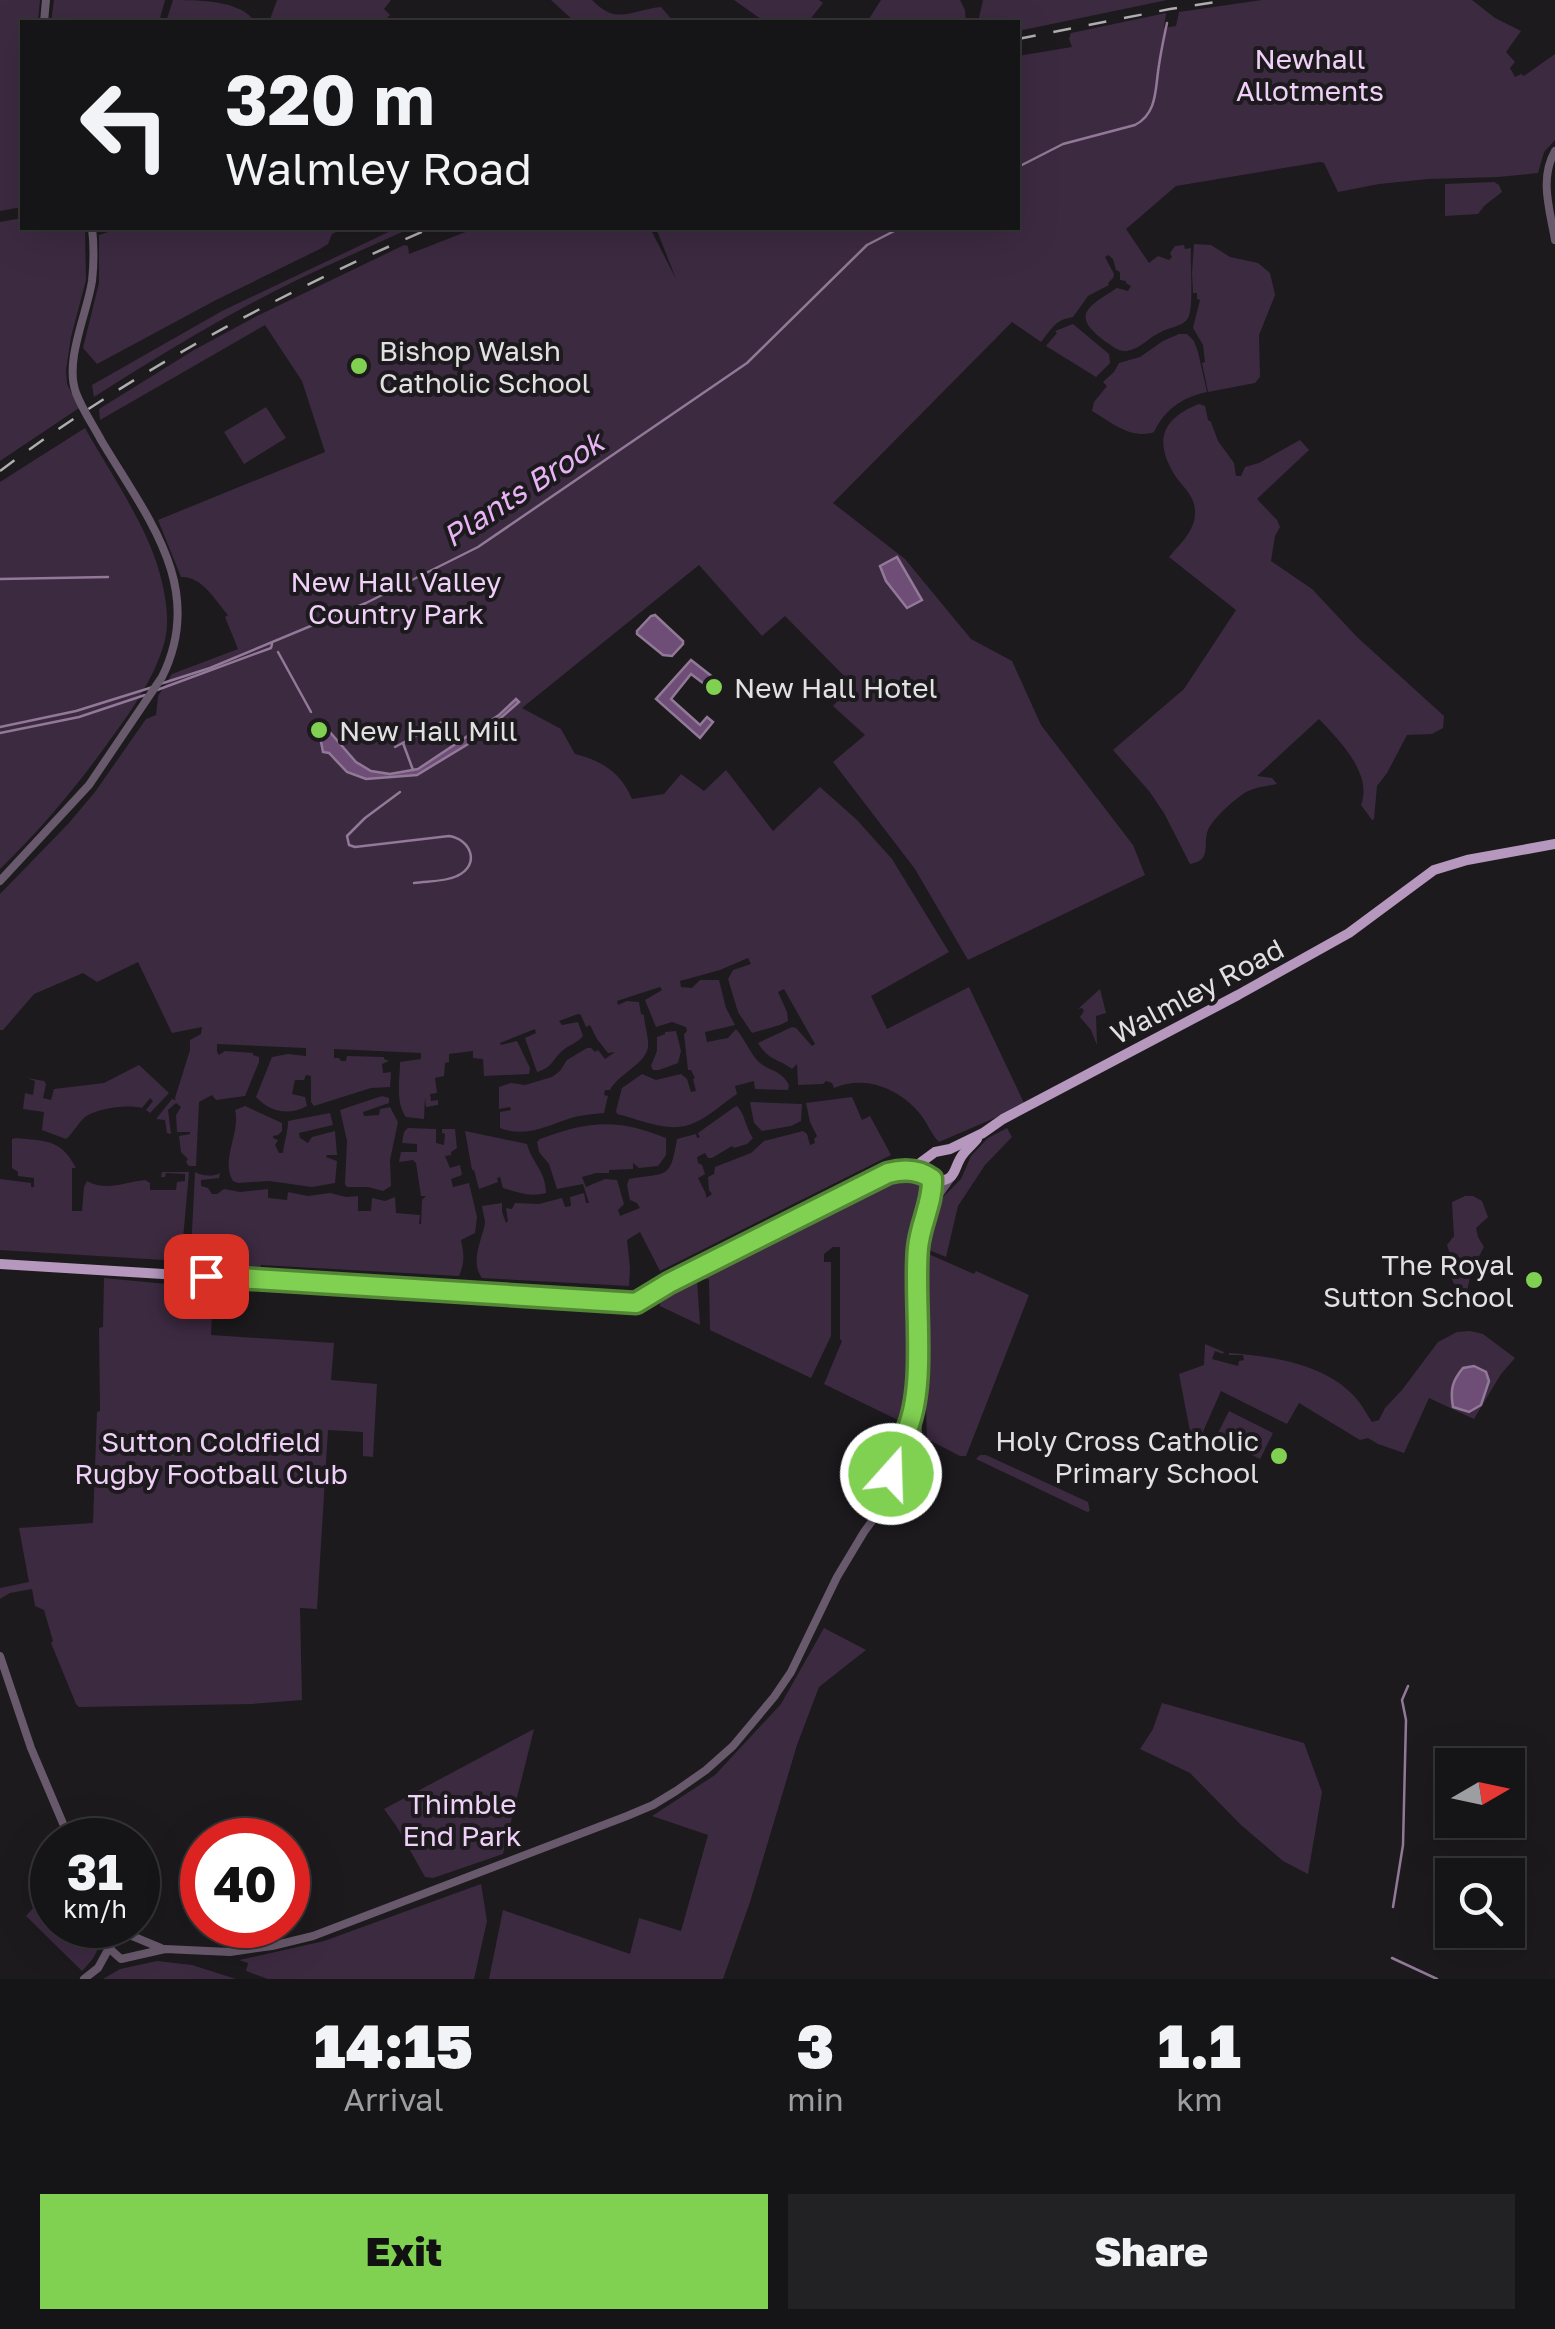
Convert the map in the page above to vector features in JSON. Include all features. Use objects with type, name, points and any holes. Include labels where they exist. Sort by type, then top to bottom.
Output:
[{"type":"main road","name":"Walmley Road","points":[[941,1152],[1348,933],[1434,870],[1555,844]]},
{"type":"main road","points":[[903,1169],[944,1181],[982,1132]]},
{"type":"main road","points":[[0,1264],[636,1303],[864,1184],[916,1166],[934,1152],[952,1156],[954,1171]]},
{"type":"main road","points":[[926,1160],[930,1177]]},
{"type":"street","points":[[1555,151],[1549,162],[1546,187],[1555,240]]},
{"type":"street","points":[[0,881],[82,794],[162,677],[178,628],[174,575],[149,518],[76,393],[73,373],[94,265],[92,230]]},
{"type":"street","points":[[927,1210],[954,1171]]},
{"type":"street","points":[[84,1979],[98,1968],[165,1949],[230,1952],[313,1936],[628,1816],[676,1792],[733,1746],[774,1697],[797,1661],[836,1577],[880,1508],[920,1462],[916,1272],[920,1235],[932,1190],[930,1177]]},
{"type":"street","points":[[908,1472],[893,1466],[891,1451],[907,1431],[916,1401]]},
{"type":"street","points":[[901,1442],[918,1449]]},
{"type":"street","points":[[880,1508],[893,1466]]},
{"type":"street","points":[[0,1656],[31,1748],[61,1818]]},
{"type":"street","points":[[160,1947],[165,1949]]},
{"type":"street","points":[[98,1968],[108,1948]]},
{"type":"street","points":[[111,1948],[113,1955],[128,1957]]},
{"type":"street","points":[[128,1957],[135,1948]]},
{"type":"green space","points":[[0,0],[40,0],[38,20],[20,20],[20,207],[0,211]]},
{"type":"green space","points":[[54,0],[165,0],[160,20],[51,20]]},
{"type":"green space","points":[[173,0],[229,5],[253,20],[167,20]]},
{"type":"green space","points":[[277,0],[391,0],[384,9],[390,15],[385,20],[270,20]]},
{"type":"green space","points":[[551,0],[592,0],[617,14],[661,7],[672,20],[573,20]]},
{"type":"green space","points":[[734,0],[823,3],[810,20],[762,20]]},
{"type":"green space","points":[[881,0],[960,0],[966,20],[868,20]]},
{"type":"green space","points":[[983,0],[1167,0],[1020,31],[1020,20],[978,20]]},
{"type":"green space","name":"New Hall Valley Country Park","points":[[1262,0],[1472,0],[1521,31],[1506,52],[1515,62],[1510,68],[1515,77],[1524,76],[1555,54],[1555,140],[1544,152],[1538,173],[1428,179],[1338,192],[1320,162],[1176,186],[1126,229],[1149,263],[1158,256],[1169,260],[1175,246],[1191,248],[1191,305],[1186,321],[1127,351],[1095,333],[1086,318],[1091,306],[1117,288],[1128,291],[1131,286],[1120,280],[1120,272],[1108,255],[1105,257],[1114,274],[1109,285],[1088,296],[1073,317],[1057,323],[1041,342],[1012,322],[833,503],[905,559],[971,639],[1012,661],[1041,725],[1133,845],[1145,875],[968,960],[915,869],[833,762],[865,735],[833,706],[853,685],[785,616],[762,636],[699,565],[522,708],[561,729],[575,754],[610,769],[632,799],[664,794],[681,774],[704,791],[726,770],[773,831],[820,787],[892,859],[949,952],[871,996],[887,1029],[969,987],[1025,1105],[939,1142],[913,1106],[882,1086],[858,1083],[834,1088],[826,1081],[798,1085],[797,1064],[792,1069],[770,1056],[758,1043],[792,1027],[812,1046],[815,1044],[784,989],[778,992],[788,1021],[752,1033],[738,1012],[728,979],[733,970],[751,964],[748,958],[680,981],[681,987],[692,988],[700,980],[719,980],[735,1025],[705,1032],[707,1042],[728,1038],[736,1029],[756,1059],[778,1073],[789,1085],[788,1090],[755,1089],[754,1081],[735,1086],[737,1094],[712,1112],[687,1126],[677,1127],[647,1123],[616,1111],[622,1088],[642,1074],[656,1080],[681,1074],[691,1092],[696,1091],[695,1078],[688,1070],[686,1027],[672,1022],[656,1027],[645,1000],[662,990],[660,987],[617,1001],[618,1005],[639,1002],[648,1047],[637,1064],[610,1090],[605,1090],[604,1095],[608,1096],[604,1113],[527,1131],[500,1128],[500,1112],[511,1110],[499,1109],[499,1087],[552,1077],[567,1060],[587,1048],[598,1050],[605,1059],[615,1052],[608,1053],[581,1015],[559,1021],[562,1025],[578,1022],[583,1036],[537,1072],[525,1038],[536,1033],[535,1029],[500,1043],[517,1041],[529,1074],[484,1076],[483,1059],[473,1058],[473,1051],[449,1054],[444,1076],[435,1078],[437,1093],[430,1094],[431,1101],[438,1100],[438,1105],[426,1107],[425,1097],[424,1119],[406,1117],[399,1091],[400,1062],[421,1059],[421,1053],[334,1049],[334,1058],[341,1061],[346,1061],[347,1056],[384,1057],[389,1061],[382,1064],[383,1073],[391,1072],[390,1087],[371,1088],[314,1106],[311,1076],[306,1075],[304,1080],[295,1080],[292,1094],[305,1097],[307,1106],[286,1112],[267,1106],[256,1097],[272,1057],[306,1056],[306,1048],[217,1044],[219,1055],[225,1051],[253,1053],[259,1062],[245,1096],[216,1100],[212,1095],[199,1102],[196,1166],[189,1166],[181,1152],[179,1136],[190,1132],[177,1132],[176,1115],[181,1107],[176,1103],[168,1110],[171,1134],[167,1133],[165,1120],[156,1119],[172,1099],[176,1100],[190,1040],[201,1034],[202,1027],[172,1033],[138,962],[97,982],[83,973],[34,994],[0,1030],[0,894],[68,824],[146,719],[156,715],[158,696],[172,674],[238,649],[225,617],[228,615],[213,596],[195,580],[181,577],[158,520],[325,452],[302,381],[265,325],[100,420],[99,409],[257,316],[404,245],[408,246],[409,254],[471,230],[651,230],[676,279],[657,230],[1020,230],[1020,56],[1072,47],[1071,33],[1166,13],[1164,28],[1176,26],[1179,12]]},
{"type":"green space","points":[[1494,182],[1502,192],[1478,214],[1445,216],[1445,184]]},
{"type":"green space","points":[[20,218],[20,230],[85,230],[86,280],[66,370],[67,384],[79,408],[0,461],[0,222]]},
{"type":"green space","points":[[114,230],[340,230],[320,249],[97,364],[83,348],[99,283],[99,235]]},
{"type":"green space","points":[[393,230],[407,230],[245,307],[94,397],[92,385],[222,311]]},
{"type":"green space","points":[[1194,244],[1211,245],[1230,257],[1258,263],[1270,273],[1275,295],[1259,335],[1260,377],[1255,383],[1208,392],[1203,345],[1193,328],[1200,300],[1193,293]]},
{"type":"green space","points":[[1073,324],[1109,354],[1110,363],[1096,377],[1046,346],[1055,331]]},
{"type":"green space","points":[[1179,334],[1187,334],[1194,341],[1207,392],[1176,405],[1154,432],[1146,434],[1122,429],[1092,411],[1107,386],[1103,382],[1119,363],[1140,357]]},
{"type":"green space","points":[[1199,404],[1205,406],[1218,441],[1234,463],[1236,476],[1241,476],[1245,467],[1300,440],[1309,450],[1257,499],[1280,527],[1271,561],[1312,589],[1357,637],[1444,716],[1443,728],[1432,734],[1407,735],[1377,786],[1372,820],[1361,805],[1362,781],[1352,758],[1319,719],[1257,776],[1272,778],[1277,784],[1250,790],[1226,808],[1207,832],[1205,854],[1190,864],[1164,813],[1113,750],[1184,689],[1236,610],[1169,557],[1190,530],[1195,506],[1169,465],[1163,443],[1176,417]]},
{"type":"green space","points":[[266,407],[286,438],[244,464],[224,432]]},
{"type":"green space","points":[[85,428],[153,554],[166,605],[165,640],[148,682],[114,735],[55,810],[0,869],[0,482]]},
{"type":"green space","points":[[1100,989],[1106,1013],[1096,1016],[1097,1045],[1080,1017],[1084,1011],[1078,1009]]},
{"type":"green space","points":[[676,1031],[681,1051],[678,1063],[653,1070],[657,1037]]},
{"type":"green space","points":[[139,1065],[169,1093],[150,1113],[146,1110],[153,1101],[150,1098],[142,1108],[95,1112],[83,1119],[66,1139],[42,1130],[44,1112],[23,1109],[25,1093],[33,1095],[35,1081],[27,1078],[44,1081],[43,1098],[51,1100],[54,1089],[104,1083]]},
{"type":"green space","points":[[382,1096],[389,1098],[389,1103],[363,1112],[364,1116],[379,1115],[380,1109],[390,1107],[398,1122],[390,1160],[391,1186],[383,1191],[347,1187],[347,1141],[340,1110]]},
{"type":"green space","points":[[852,1097],[862,1120],[870,1116],[891,1155],[660,1271],[640,1232],[627,1240],[629,1286],[482,1278],[478,1271],[485,1222],[482,1206],[502,1203],[506,1223],[506,1208],[512,1209],[515,1203],[539,1204],[562,1198],[565,1207],[571,1206],[570,1197],[584,1193],[589,1203],[583,1184],[557,1189],[549,1164],[539,1152],[540,1139],[573,1128],[603,1124],[632,1127],[666,1138],[666,1155],[658,1166],[639,1168],[633,1163],[633,1169],[582,1177],[586,1187],[605,1179],[617,1180],[624,1204],[618,1210],[620,1216],[640,1208],[630,1200],[629,1179],[665,1172],[672,1162],[677,1139],[696,1134],[700,1137],[698,1133],[733,1108],[740,1109],[753,1138],[712,1158],[705,1153],[697,1157],[705,1174],[698,1178],[706,1198],[712,1194],[708,1177],[714,1174],[715,1167],[751,1153],[764,1141],[803,1131],[810,1145],[815,1143],[817,1136],[806,1103]]},
{"type":"green space","points":[[750,1102],[802,1104],[801,1121],[762,1131],[754,1123]]},
{"type":"green space","points":[[245,1106],[282,1123],[282,1131],[273,1136],[278,1140],[275,1145],[279,1153],[283,1153],[288,1121],[330,1113],[333,1125],[299,1133],[308,1143],[312,1137],[335,1131],[337,1155],[326,1157],[337,1161],[335,1183],[312,1187],[233,1181],[229,1164],[235,1110]]},
{"type":"green space","points":[[408,1128],[436,1129],[436,1143],[444,1145],[442,1129],[455,1129],[457,1148],[445,1156],[450,1168],[460,1165],[462,1175],[451,1179],[453,1187],[469,1183],[477,1217],[475,1233],[461,1240],[459,1276],[261,1265],[259,1273],[190,1270],[195,1172],[220,1173],[219,1178],[201,1180],[201,1186],[212,1194],[224,1189],[268,1189],[268,1198],[287,1200],[288,1192],[358,1196],[358,1211],[371,1211],[372,1198],[385,1201],[395,1197],[396,1213],[420,1215],[421,1224],[422,1200],[426,1196],[421,1196],[416,1163],[399,1162],[401,1152],[417,1152],[417,1144],[402,1143]]},
{"type":"green space","points":[[1007,1128],[1012,1137],[985,1165],[958,1206],[946,1257],[924,1248],[935,1209],[961,1179],[971,1156],[988,1138]]},
{"type":"green space","points":[[465,1131],[527,1144],[544,1179],[546,1193],[519,1193],[503,1188],[500,1177],[498,1182],[479,1189]]},
{"type":"green space","points":[[12,1139],[52,1143],[65,1152],[76,1168],[72,1168],[72,1211],[82,1211],[87,1181],[109,1186],[145,1180],[150,1183],[150,1190],[176,1190],[177,1182],[185,1181],[185,1174],[166,1173],[161,1177],[162,1172],[189,1172],[181,1261],[0,1250],[0,1179],[31,1183],[34,1187],[34,1178],[18,1176],[12,1168]]},
{"type":"green space","points":[[909,1177],[923,1181],[926,1188],[910,1257],[910,1373],[904,1423],[824,1384],[842,1341],[840,1247],[824,1254],[824,1262],[831,1262],[831,1336],[811,1378],[710,1330],[709,1279],[697,1280],[700,1325],[660,1306],[661,1295],[758,1243],[884,1182]]},
{"type":"green space","points":[[1465,1196],[1482,1201],[1488,1217],[1476,1228],[1484,1247],[1463,1293],[1448,1271],[1447,1245],[1454,1236],[1452,1202]]},
{"type":"green space","points":[[924,1252],[1029,1295],[966,1456],[927,1439]]},
{"type":"green space","name":"Sutton Coldfield Rugby Football Club","points":[[104,1278],[208,1288],[213,1293],[211,1335],[334,1343],[331,1380],[377,1384],[373,1457],[363,1456],[363,1432],[328,1430],[317,1609],[300,1608],[302,1700],[79,1707],[51,1643],[44,1610],[35,1606],[32,1589],[0,1599],[0,1588],[29,1582],[19,1528],[93,1523]]},
{"type":"green space","points":[[1457,1332],[1483,1334],[1515,1358],[1474,1419],[1429,1398],[1404,1453],[1368,1438],[1360,1440],[1299,1403],[1287,1424],[1221,1391],[1194,1452],[1179,1374],[1204,1365],[1205,1344],[1224,1352],[1215,1351],[1212,1359],[1238,1366],[1243,1355],[1229,1353],[1279,1359],[1328,1376],[1354,1396],[1372,1422],[1379,1420],[1438,1342]]},
{"type":"green space","points":[[1229,1411],[1273,1433],[1260,1459],[1216,1437]]},
{"type":"green space","points":[[980,1455],[1088,1502],[1090,1511],[976,1459]]},
{"type":"green space","points":[[824,1628],[866,1650],[819,1687],[723,1979],[489,1979],[503,1910],[630,1954],[639,1918],[681,1931],[708,1835],[652,1816],[715,1775],[781,1704]]},
{"type":"green space","points":[[1162,1703],[1304,1743],[1322,1792],[1308,1874],[1283,1861],[1190,1773],[1140,1749],[1153,1729]]},
{"type":"green space","name":"Thimble End Park","points":[[534,1729],[503,1854],[433,1878],[425,1877],[384,1809]]},
{"type":"green space","points":[[481,1884],[487,1921],[474,1979],[268,1979],[246,1971],[248,1963],[239,1960],[310,1948],[310,1944]]},
{"type":"green space","points":[[59,1948],[98,1948],[82,1971]]},
{"type":"green space","points":[[157,1961],[192,1965],[236,1979],[103,1979],[120,1969]]},
{"type":"shaded area","points":[[897,557],[922,600],[907,608],[886,581],[880,566]]},
{"type":"shaded area","points":[[655,615],[683,641],[672,656],[663,655],[637,634]]},
{"type":"shaded area","points":[[691,660],[714,678],[707,686],[691,674],[671,699],[700,725],[707,717],[713,722],[700,738],[656,699]]},
{"type":"shaded area","points":[[516,699],[519,702],[478,738],[417,775],[366,779],[347,772],[329,753],[323,752],[320,737],[328,730],[356,762],[371,771],[390,774],[418,769],[499,715]]},
{"type":"shaded area","points":[[1474,1366],[1486,1372],[1489,1381],[1481,1405],[1469,1412],[1453,1407],[1452,1391],[1463,1368]]},
{"type":"waterway","name":"Plants Brook","points":[[1020,166],[1063,144],[1142,120],[1154,99],[1167,23]]},
{"type":"waterway","name":"Plants Brook","points":[[160,684],[210,668],[366,603],[478,547],[747,363],[867,245],[896,230]]},
{"type":"waterway","points":[[0,579],[108,577]]},
{"type":"waterway","name":"Plants Brook","points":[[157,690],[271,648],[272,644]]},
{"type":"waterway","points":[[278,652],[311,712]]},
{"type":"waterway","name":"Plants Brook","points":[[0,727],[76,711],[153,687]]},
{"type":"waterway","points":[[0,733],[79,717],[145,695]]},
{"type":"waterway","points":[[395,747],[444,721]]},
{"type":"waterway","points":[[403,743],[413,770]]},
{"type":"waterway","points":[[400,792],[347,836],[349,845],[449,836],[468,847],[471,859],[457,876],[414,883]]},
{"type":"waterway","points":[[1393,1907],[1403,1845],[1406,1720],[1402,1700],[1408,1686]]},
{"type":"waterway","points":[[1392,1958],[1437,1979]]},
{"type":"railway","points":[[1020,39],[1228,0]]},
{"type":"railway","points":[[0,471],[102,400],[208,337],[319,279],[427,230]]},
{"type":"place","name":"Bishop Walsh Catholic School","points":[[359,366]]},
{"type":"place","name":"New Hall Hotel","points":[[714,687]]},
{"type":"place","name":"New Hall Mill","points":[[319,730]]},
{"type":"place","name":"The Royal Sutton School","points":[[1534,1280]]},
{"type":"place","name":"Holy Cross Catholic Primary School","points":[[1279,1456]]},
{"type":"route","points":[[206,1276],[636,1303],[888,1173],[903,1169],[928,1176],[932,1179],[932,1190],[920,1235],[916,1272],[916,1401],[907,1431],[891,1451],[891,1474]]},
{"type":"park label","name":"Newhall Allotments","points":[[1310,74]]}]
